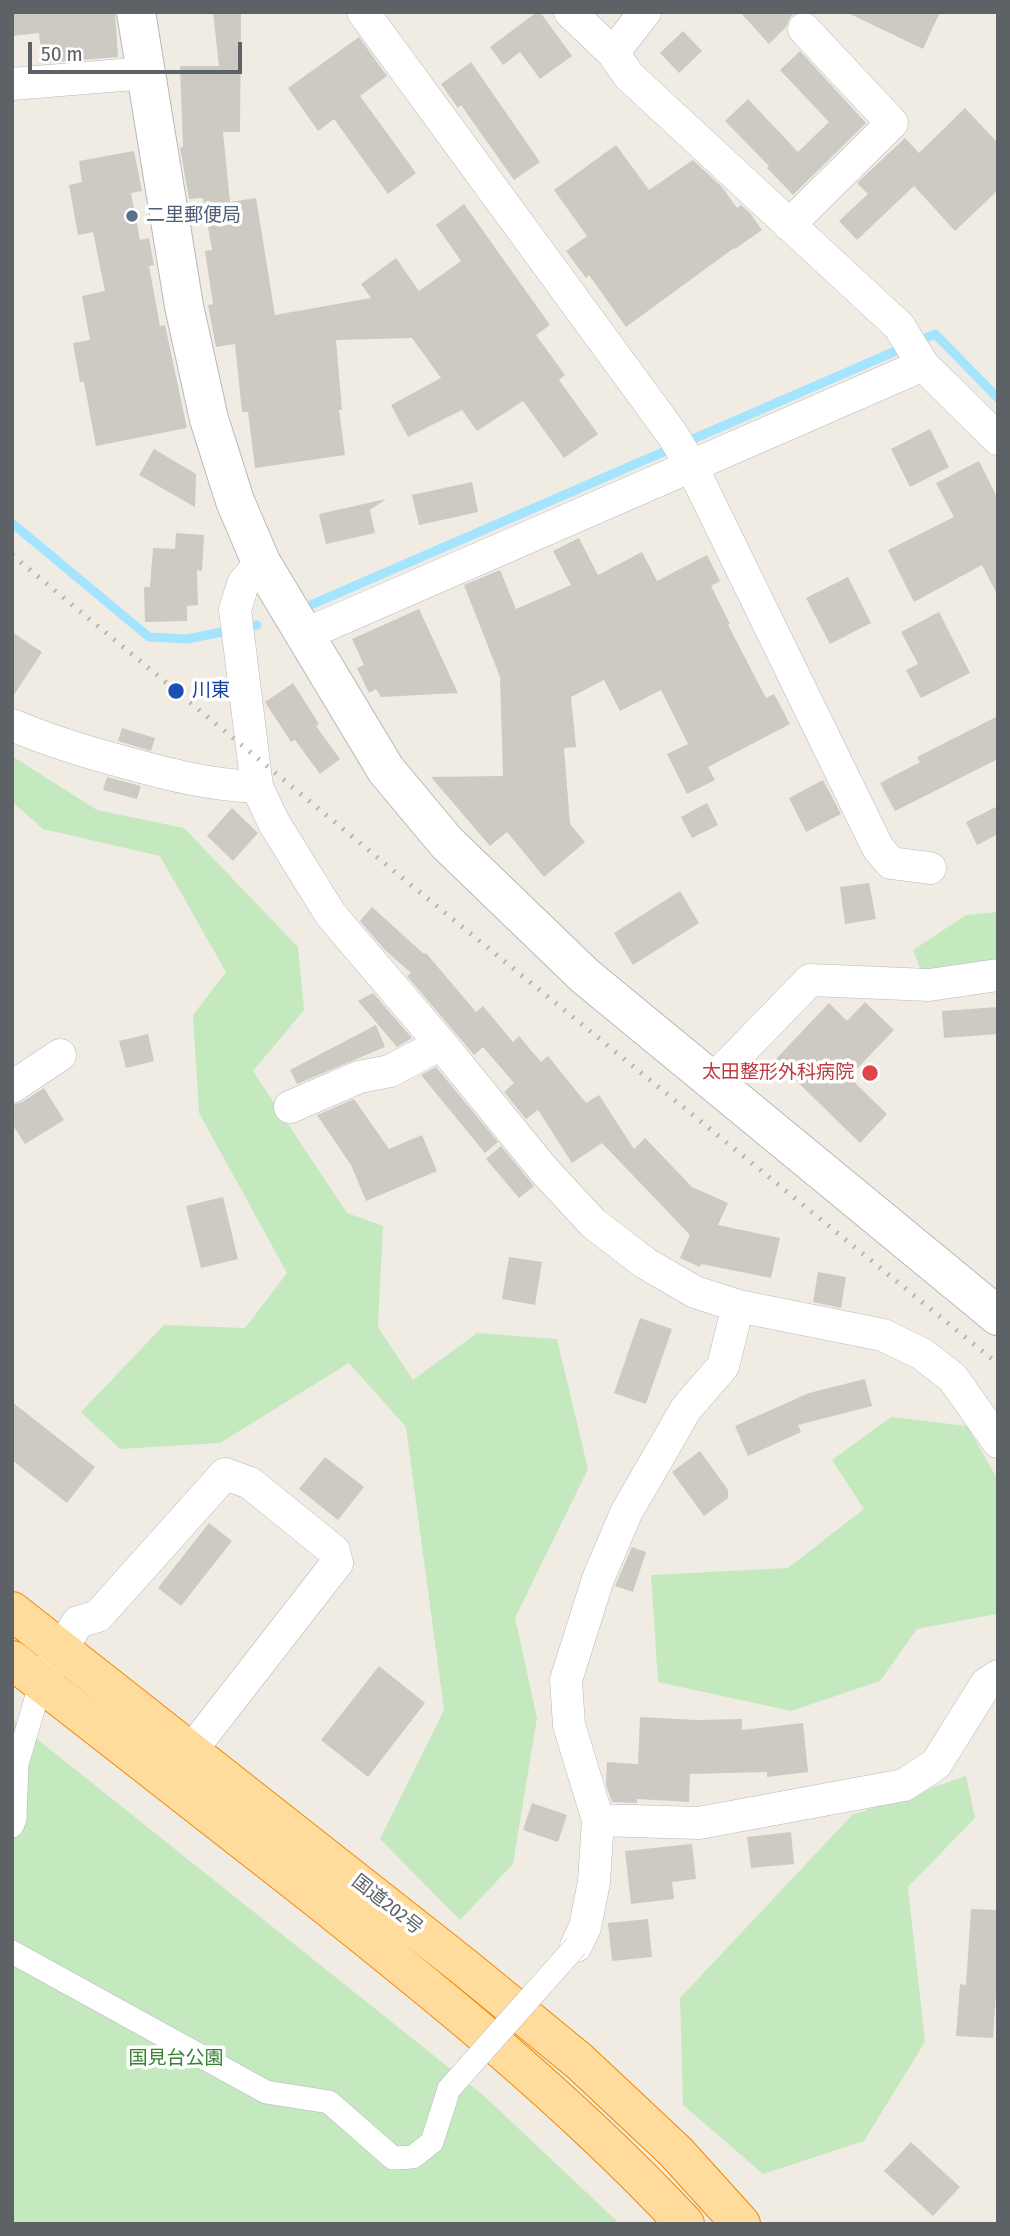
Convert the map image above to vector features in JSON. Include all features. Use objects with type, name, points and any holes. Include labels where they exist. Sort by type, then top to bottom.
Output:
[{"type":"highway","name":"国道202号","points":[[12,1611],[463,1966],[579,2061],[676,2152],[740,2224]]},
{"type":"highway","name":"国道202号","points":[[27,1671],[441,1997],[550,2092],[685,2224]]},
{"type":"street","points":[[136,12],[184,306],[209,419],[235,501],[261,562],[386,770],[447,843],[585,976],[998,1316]]},
{"type":"street","points":[[363,12],[672,434],[691,464],[878,848],[891,863],[930,868]]},
{"type":"street","points":[[570,12],[613,53],[629,76],[899,326],[923,365],[998,439]]},
{"type":"street","points":[[613,53],[645,12]]},
{"type":"street","points":[[789,225],[892,123],[803,29]]},
{"type":"street","points":[[12,85],[146,73]]},
{"type":"street","points":[[306,634],[923,365]]},
{"type":"street","points":[[261,562],[243,584],[234,610],[257,787],[274,823],[331,915],[543,1169],[593,1223],[645,1263],[695,1293],[738,1306],[883,1335],[922,1354],[953,1378],[998,1442]]},
{"type":"street","points":[[12,724],[50,741],[179,778],[257,787]]},
{"type":"street","points":[[713,1080],[810,980],[929,985],[998,975]]},
{"type":"street","points":[[290,1107],[359,1077],[390,1072],[441,1044]]},
{"type":"street","points":[[12,1087],[60,1055]]},
{"type":"street","points":[[12,1952],[266,2092],[329,2102],[393,2158],[413,2157],[432,2142],[449,2089],[576,1946],[585,1927],[594,1882],[598,1821],[569,1725],[566,1680],[598,1579],[626,1513],[686,1409],[723,1366],[738,1306]]},
{"type":"street","points":[[12,1826],[15,1819],[17,1764],[27,1671],[61,1648],[78,1622],[98,1616],[225,1474],[250,1483],[334,1551],[337,1563],[167,1782]]},
{"type":"street","points":[[598,1821],[699,1824],[904,1785],[936,1764],[986,1684],[998,1676]]},
{"type":"green space","points":[[12,756],[97,810],[184,828],[298,947],[304,1010],[253,1071],[347,1213],[383,1226],[378,1327],[413,1380],[477,1333],[557,1339],[588,1469],[515,1618],[537,1718],[513,1864],[460,1920],[380,1839],[444,1710],[406,1427],[349,1363],[220,1443],[120,1449],[81,1412],[164,1325],[245,1328],[287,1273],[199,1113],[193,1015],[226,972],[160,856],[43,829],[12,802]]},
{"type":"green space","points":[[998,912],[998,990],[931,998],[913,950],[966,915]]},
{"type":"green space","points":[[891,1417],[967,1426],[998,1480],[997,1614],[917,1629],[880,1681],[791,1711],[658,1682],[651,1575],[788,1568],[864,1509],[832,1460]]},
{"type":"green space","name":"国見台公園","points":[[12,1719],[482,2094],[620,2224],[12,2224]]},
{"type":"green space","points":[[966,1776],[975,1818],[908,1887],[925,2042],[864,2141],[763,2174],[683,2105],[680,1998],[852,1815]]},
{"type":"building","points":[[12,12],[115,12],[118,57],[42,63],[39,33],[12,36]]},
{"type":"building","points":[[213,12],[241,12],[240,132],[223,132],[230,202],[256,198],[275,315],[371,298],[361,284],[396,258],[419,291],[461,261],[436,225],[464,204],[550,325],[536,335],[565,375],[559,380],[598,434],[564,458],[523,401],[477,431],[462,410],[408,437],[391,405],[441,378],[412,338],[336,340],[342,410],[339,410],[345,455],[255,468],[248,412],[242,412],[235,344],[216,347],[208,305],[213,304],[205,251],[212,250],[203,198],[189,199],[180,148],[183,147],[180,66],[219,66]]},
{"type":"building","points":[[540,12],[572,56],[540,79],[520,52],[503,65],[490,47]]},
{"type":"building","points":[[740,12],[797,12],[769,44]]},
{"type":"building","points":[[846,12],[940,12],[923,49]]},
{"type":"building","points":[[683,31],[702,51],[679,73],[660,53]]},
{"type":"building","points":[[359,37],[387,76],[360,96],[416,173],[388,194],[334,119],[318,131],[288,88]]},
{"type":"building","points":[[800,51],[866,123],[793,195],[725,121],[748,99],[798,152],[829,122],[780,70]]},
{"type":"building","points":[[471,62],[540,162],[514,180],[461,105],[458,108],[441,84]]},
{"type":"building","points":[[965,108],[998,143],[998,190],[955,231],[914,186],[857,240],[839,221],[868,194],[857,183],[905,138],[919,153]]},
{"type":"building","points":[[616,145],[649,190],[693,160],[722,187],[737,208],[741,205],[750,213],[762,230],[626,327],[589,275],[586,278],[566,251],[587,236],[554,190]]},
{"type":"building","points":[[134,151],[142,191],[131,193],[140,240],[149,238],[154,265],[149,266],[160,326],[165,325],[187,428],[96,446],[84,382],[80,382],[73,343],[90,340],[82,296],[105,291],[93,232],[78,235],[69,185],[82,182],[79,161]]},
{"type":"building","points":[[930,429],[949,467],[910,487],[891,449]]},
{"type":"building","points":[[154,449],[196,474],[195,507],[139,475]]},
{"type":"building","points":[[979,461],[998,499],[998,596],[982,565],[914,602],[888,550],[954,517],[936,483]]},
{"type":"building","points":[[472,482],[478,512],[419,525],[412,495]]},
{"type":"building","points":[[386,499],[370,510],[375,533],[326,544],[319,514]]},
{"type":"building","points":[[176,533],[204,535],[202,571],[197,570],[198,605],[187,606],[187,621],[145,622],[144,587],[150,587],[153,548],[175,549]]},
{"type":"building","points":[[579,538],[598,575],[642,552],[657,581],[707,555],[720,581],[711,586],[730,624],[728,625],[766,698],[774,694],[790,724],[708,767],[715,780],[687,794],[667,754],[688,744],[661,690],[620,711],[604,680],[571,697],[576,747],[564,748],[570,824],[585,842],[544,877],[507,832],[490,846],[431,777],[503,776],[500,677],[464,585],[500,570],[516,609],[571,585],[553,551]]},
{"type":"building","points":[[848,577],[871,623],[830,644],[806,598]]},
{"type":"building","points":[[419,609],[458,693],[381,697],[376,689],[369,693],[357,668],[364,665],[352,639]]},
{"type":"building","points":[[939,612],[970,673],[921,698],[906,670],[918,664],[901,632]]},
{"type":"building","points":[[12,632],[42,652],[12,698]]},
{"type":"building","points":[[293,683],[319,724],[316,726],[340,759],[320,774],[295,740],[291,742],[265,702]]},
{"type":"building","points":[[998,716],[998,759],[895,811],[880,783],[920,762],[917,757]]},
{"type":"building","points":[[122,728],[155,738],[151,751],[118,741]]},
{"type":"building","points":[[107,777],[141,786],[137,799],[103,790]]},
{"type":"building","points":[[823,780],[841,814],[806,832],[789,798]]},
{"type":"building","points":[[707,803],[718,825],[692,838],[681,817]]},
{"type":"building","points":[[998,806],[998,834],[977,845],[966,822]]},
{"type":"building","points":[[232,808],[258,833],[233,861],[207,836]]},
{"type":"building","points":[[869,883],[876,919],[845,924],[840,887]]},
{"type":"building","points":[[680,891],[699,923],[633,965],[614,933]]},
{"type":"building","points":[[372,907],[426,953],[476,1012],[483,1006],[513,1042],[519,1036],[541,1062],[548,1056],[586,1103],[599,1095],[634,1149],[645,1138],[692,1187],[728,1203],[718,1225],[780,1238],[771,1278],[701,1264],[700,1267],[680,1258],[690,1235],[602,1143],[572,1163],[538,1110],[526,1119],[504,1092],[514,1083],[483,1047],[474,1055],[407,976],[411,973],[385,950],[360,921]]},
{"type":"building","points":[[373,993],[412,1038],[397,1047],[358,1001]]},
{"type":"building","points":[[865,1002],[894,1030],[849,1077],[887,1114],[860,1143],[775,1060],[829,1003],[847,1021]]},
{"type":"building","points":[[998,1007],[998,1034],[944,1038],[942,1011]]},
{"type":"building","points":[[376,1025],[385,1047],[297,1084],[290,1070]]},
{"type":"building","points":[[148,1034],[154,1061],[126,1068],[119,1041]]},
{"type":"building","points":[[436,1067],[498,1142],[485,1153],[421,1075]]},
{"type":"building","points":[[44,1088],[64,1120],[25,1144],[12,1124],[12,1105]]},
{"type":"building","points":[[354,1099],[389,1149],[422,1135],[437,1171],[366,1201],[351,1165],[317,1115]]},
{"type":"building","points":[[501,1146],[534,1186],[519,1198],[486,1159]]},
{"type":"building","points":[[223,1197],[238,1259],[201,1268],[186,1206]]},
{"type":"building","points":[[509,1257],[542,1262],[535,1305],[502,1299]]},
{"type":"building","points":[[818,1272],[846,1277],[841,1308],[813,1302]]},
{"type":"building","points":[[640,1318],[672,1329],[646,1404],[614,1393]]},
{"type":"building","points":[[865,1379],[872,1406],[798,1425],[801,1432],[748,1456],[735,1426],[809,1393]]},
{"type":"building","points":[[12,1402],[95,1467],[67,1503],[12,1460]]},
{"type":"building","points":[[700,1451],[728,1490],[728,1498],[704,1516],[672,1472]]},
{"type":"building","points":[[325,1457],[364,1487],[338,1520],[299,1489]]},
{"type":"building","points":[[209,1523],[232,1541],[181,1606],[158,1588]]},
{"type":"building","points":[[632,1547],[646,1552],[633,1592],[615,1586]]},
{"type":"building","points":[[379,1666],[425,1703],[368,1777],[321,1740]]},
{"type":"building","points":[[640,1717],[742,1719],[742,1730],[803,1723],[808,1772],[767,1777],[767,1772],[690,1774],[689,1802],[637,1799],[637,1803],[612,1802],[606,1785],[607,1762],[638,1764]]},
{"type":"building","points":[[532,1803],[567,1815],[558,1842],[523,1830]]},
{"type":"building","points":[[791,1832],[794,1864],[751,1868],[747,1837]]},
{"type":"building","points":[[692,1844],[696,1879],[672,1882],[674,1899],[631,1904],[625,1851]]},
{"type":"building","points":[[971,1909],[998,1910],[998,1965],[993,2038],[956,2036],[960,1984],[966,1985]]},
{"type":"building","points":[[648,1919],[652,1957],[612,1961],[608,1923]]},
{"type":"building","points":[[911,2142],[960,2187],[933,2216],[884,2171]]},
{"type":"waterway","points":[[313,604],[935,334],[998,398]]},
{"type":"waterway","points":[[12,523],[149,637],[187,639],[257,625]]},
{"type":"railway","points":[[12,555],[395,872],[998,1364]]},
{"type":"place","name":"二里郵便局","points":[[132,216]]},
{"type":"place","name":"川東","points":[[176,691]]},
{"type":"place","name":"太田整形外科病院","points":[[870,1073]]}]
